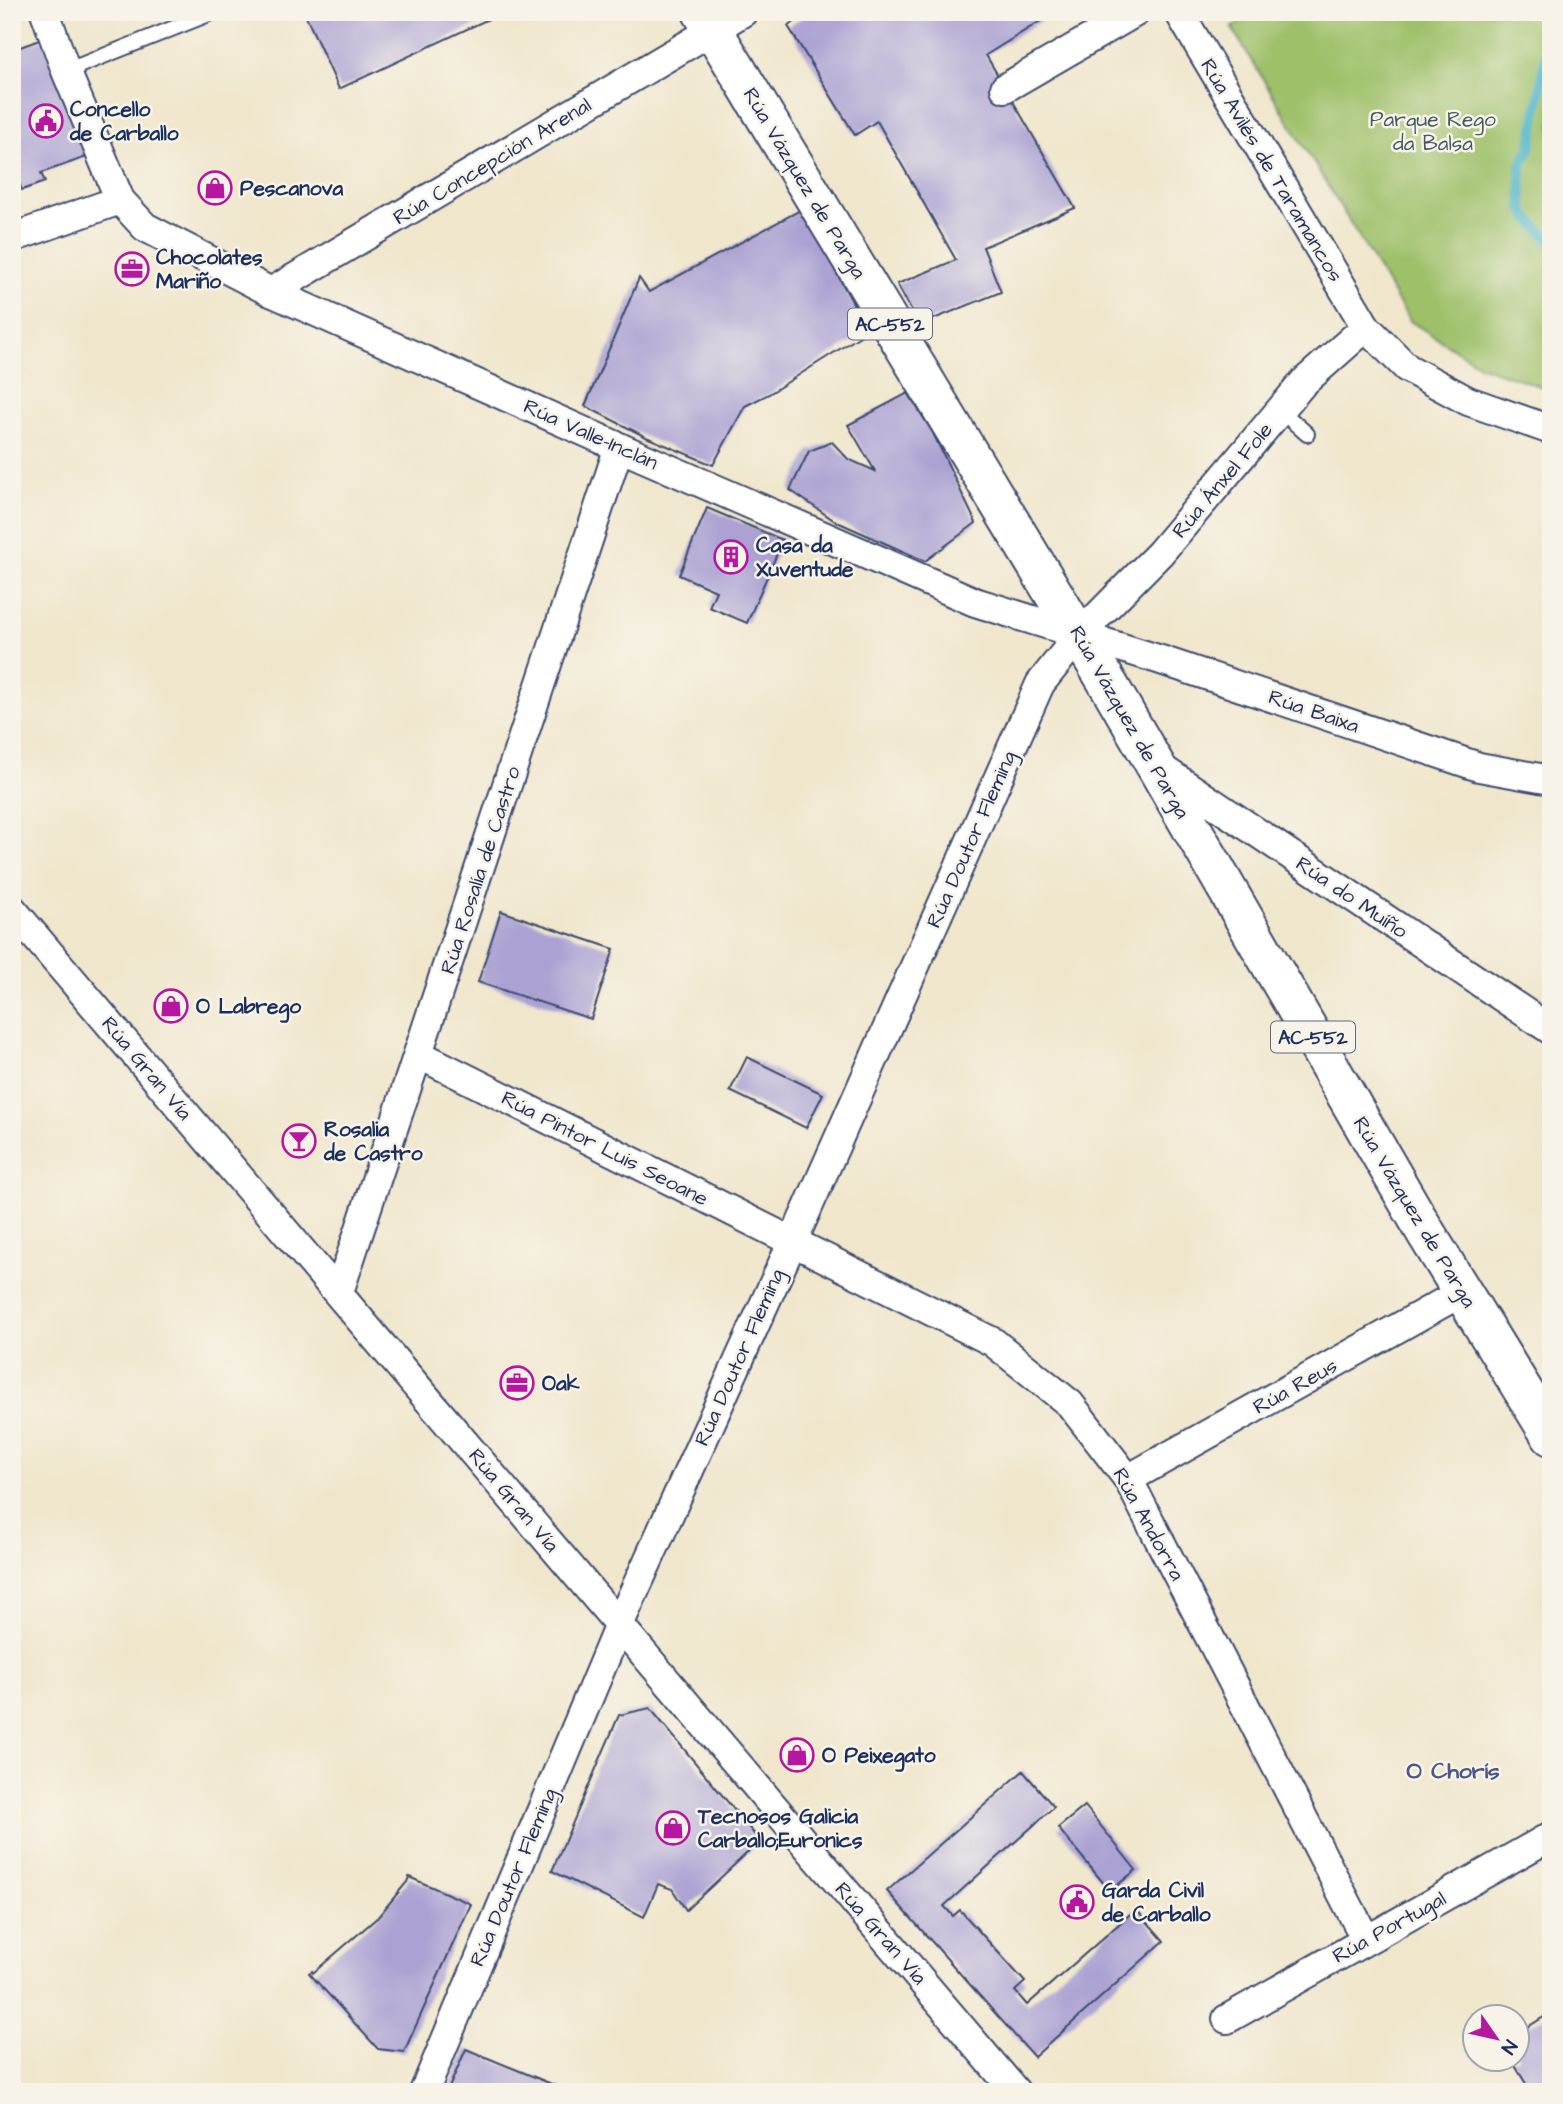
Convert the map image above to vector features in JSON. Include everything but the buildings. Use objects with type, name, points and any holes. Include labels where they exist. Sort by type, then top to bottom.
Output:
[{"type":"main road","name":"Rúa Vázquez de Parga","points":[[719,18],[1462,1292],[1551,1436]]},
{"type":"street","points":[[12,238],[120,200],[66,71],[46,12]]},
{"type":"street","points":[[1005,88],[1136,12]]},
{"type":"street","name":"Rúa Avilés de Taramancos","points":[[1179,12],[1366,327],[1407,368],[1468,401],[1551,430]]},
{"type":"street","name":"Rúa Concepción Arenal","points":[[271,292],[719,18]]},
{"type":"street","name":"Rúa Valle-Inclán","points":[[120,200],[145,227],[271,292],[975,601],[1079,635]]},
{"type":"street","name":"Rúa Ánxel Fole","points":[[1079,635],[1160,553],[1303,383],[1366,327]]},
{"type":"street","name":"Rúa Rosalía de Castro","points":[[339,1292],[420,1055],[619,447]]},
{"type":"street","name":"Rúa Baixa","points":[[1079,635],[1479,766],[1551,780]]},
{"type":"street","name":"Rúa Doutor Fleming","points":[[424,2092],[618,1625],[1040,684],[1079,635]]},
{"type":"street","name":"Rúa do Muíño","points":[[1154,764],[1551,1030]]},
{"type":"street","name":"Rúa Gran Vía","points":[[12,909],[1016,2092]]},
{"type":"street","name":"Rúa Pintor Luis Seoane","points":[[420,1055],[791,1242]]},
{"type":"street","name":"Rúa Andorra","points":[[791,1242],[993,1342],[1070,1404],[1128,1479],[1366,1940]]},
{"type":"street","name":"Rúa Reus","points":[[1128,1479],[1462,1292]]},
{"type":"street","name":"Rúa Portugal","points":[[1227,2019],[1551,1836]]},
{"type":"lane","points":[[66,71],[214,12]]},
{"type":"lane","points":[[1280,410],[1307,434]]},
{"type":"green space","name":"Parque Rego da Balsa","points":[[1254,12],[1551,12],[1551,390],[1481,366],[1410,321],[1232,28]]},
{"type":"waterway","points":[[1551,22],[1531,146],[1521,165],[1522,207],[1528,218],[1551,241]]},
{"type":"place","name":"Concello de Carballo","points":[[46,121]]},
{"type":"place","name":"Pescanova","points":[[215,188]]},
{"type":"place","name":"Chocolates Mariño","points":[[132,269]]},
{"type":"place","name":"Casa da Xuventude","points":[[731,557]]},
{"type":"place","name":"O Labrego","points":[[171,1006]]},
{"type":"place","name":"Rosalia de Castro","points":[[299,1141]]},
{"type":"place","name":"Oak","points":[[517,1383]]},
{"type":"place","name":"O Peixegato","points":[[797,1755]]},
{"type":"place","name":"Tecnosos Galicia Carballo;Euronics","points":[[673,1828]]},
{"type":"place","name":"Garda Civil de Carballo","points":[[1077,1902]]},
{"type":"district","name":"O Chorís","points":[[1453,1770]]}]
